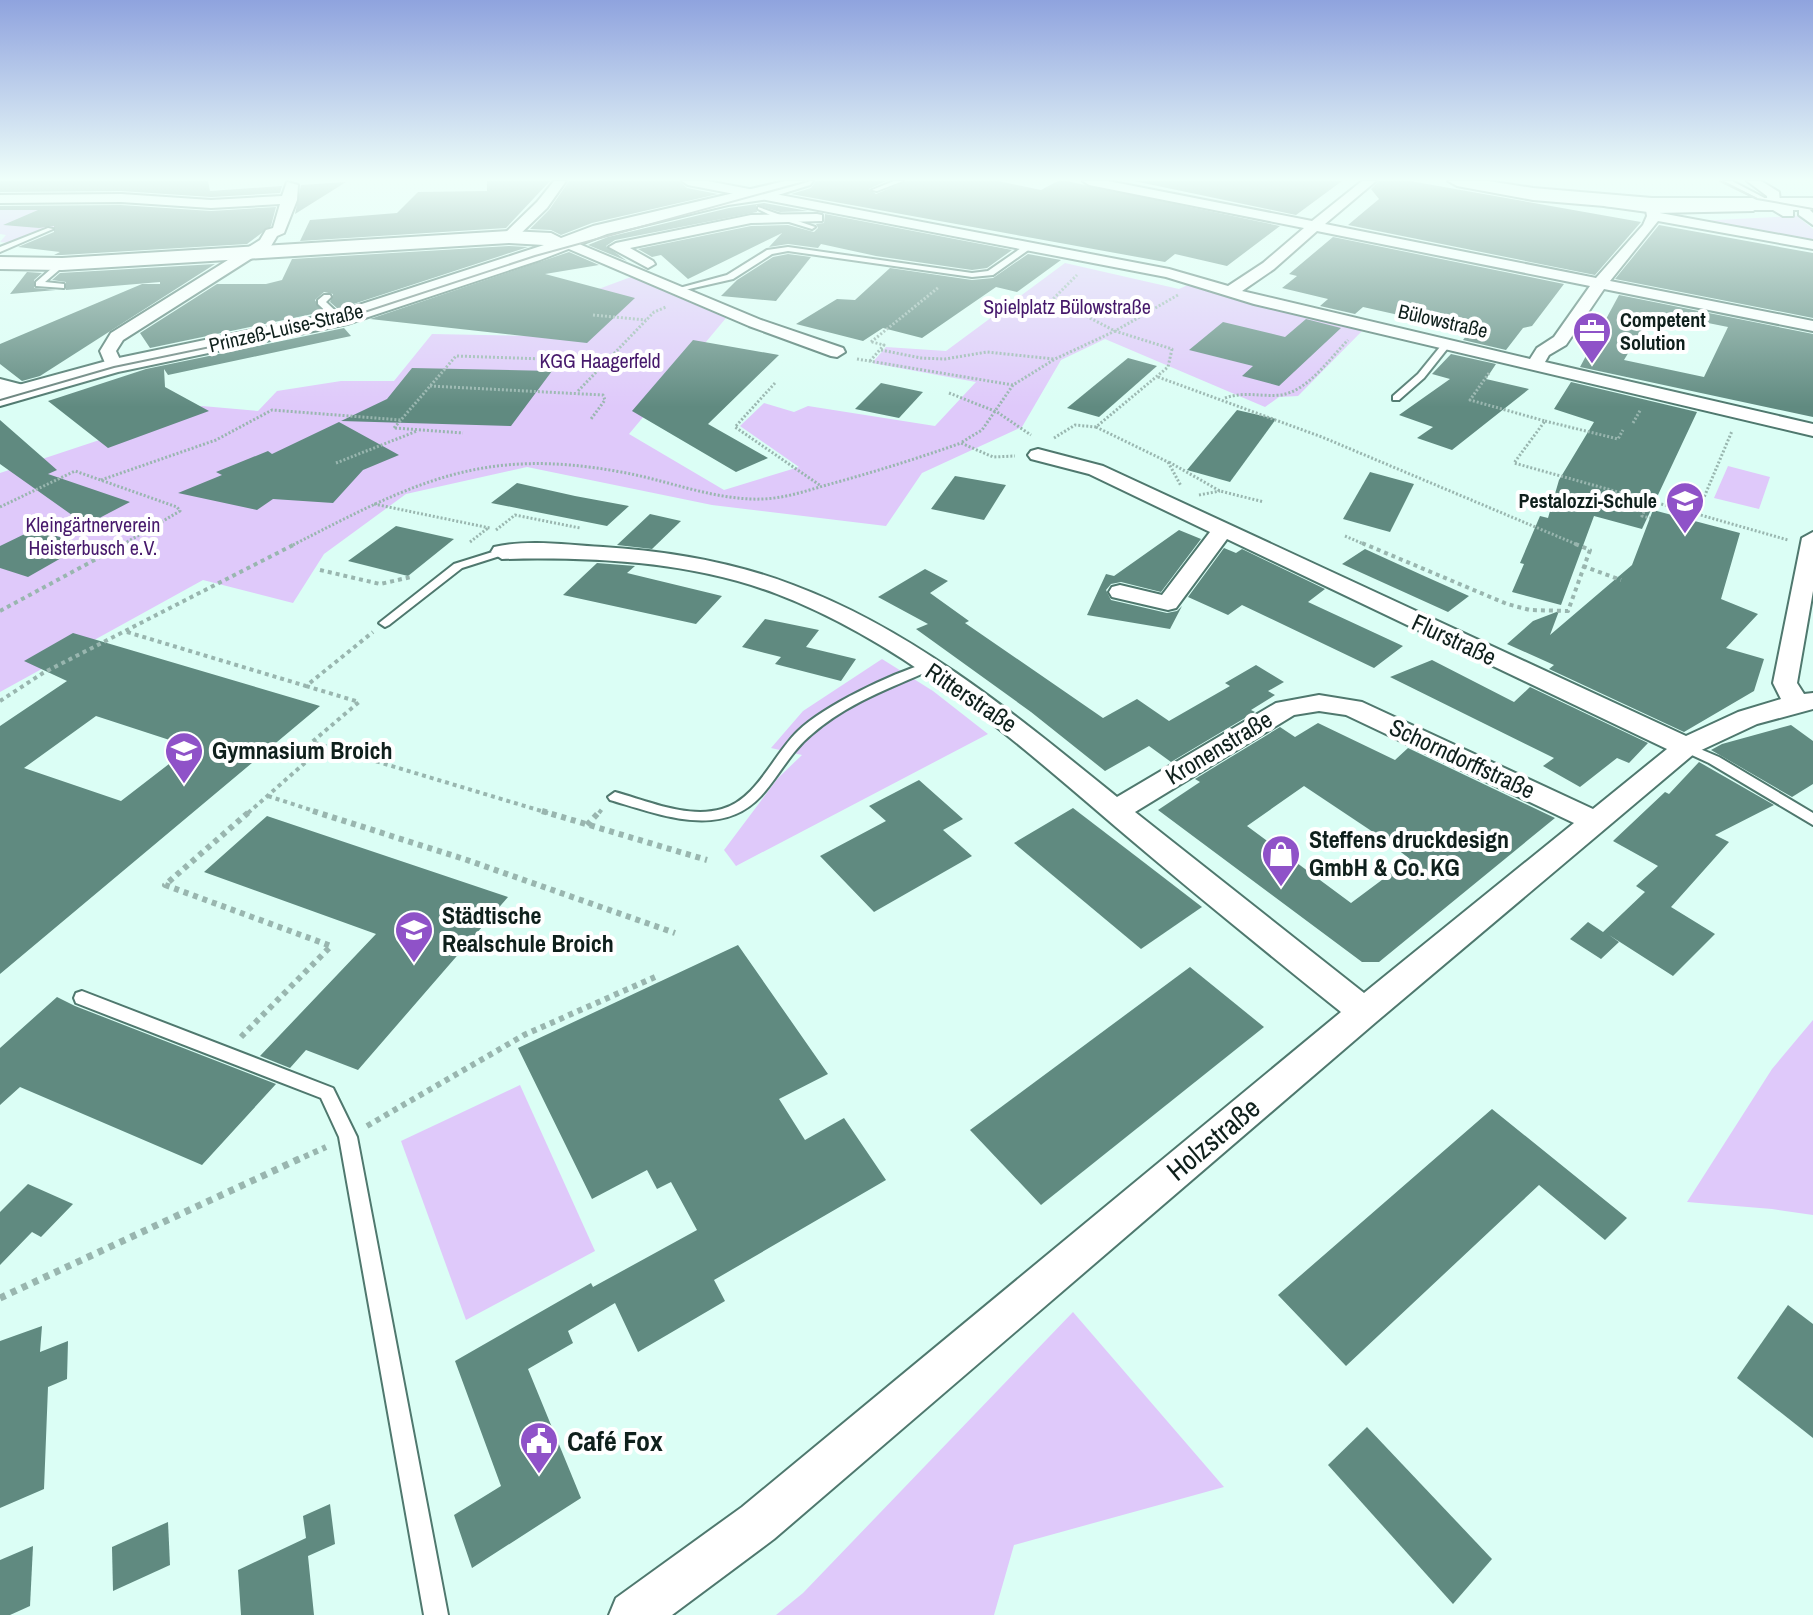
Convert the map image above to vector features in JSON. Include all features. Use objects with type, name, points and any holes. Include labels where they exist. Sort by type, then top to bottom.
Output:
[{"type":"main road","points":[[0,263],[62,264],[182,256]]},
{"type":"main road","name":"Prinzeß-Luise-Straße","points":[[0,398],[519,256]]},
{"type":"street","points":[[114,366],[108,351],[117,337],[243,256]]},
{"type":"street","points":[[598,256],[844,355]]},
{"type":"street","points":[[634,256],[648,264]]},
{"type":"street","name":"Bülowstraße","points":[[1079,256],[1200,282],[1363,325],[1813,430]]},
{"type":"street","points":[[1231,291],[1254,279],[1283,256]]},
{"type":"street","points":[[1463,256],[1813,326]]},
{"type":"street","points":[[1535,365],[1543,352],[1560,341],[1599,284],[1623,256]]},
{"type":"street","points":[[0,384],[25,391]]},
{"type":"street","name":"Flurstraße","points":[[1038,455],[1096,470],[1686,747]]},
{"type":"street","points":[[1120,592],[1168,603],[1222,531]]},
{"type":"street","points":[[1804,702],[1785,683],[1813,538]]},
{"type":"street","name":"Ritterstraße","points":[[499,541],[555,551],[662,559],[751,580],[822,605],[927,667],[1023,734],[1238,914],[1364,1012]]},
{"type":"street","name":"Holzstraße","points":[[633,1615],[758,1523],[1364,1012],[1686,747],[1736,720],[1804,702]]},
{"type":"street","name":"Kronenstraße","points":[[1115,811],[1285,709],[1302,703],[1329,703]]},
{"type":"street","name":"Schorndorffstraße","points":[[1329,703],[1353,708],[1594,821]]},
{"type":"lane","points":[[676,290],[730,277],[763,256]]},
{"type":"lane","points":[[840,256],[972,275],[990,273],[1015,256]]},
{"type":"lane","points":[[61,286],[39,284],[62,264]]},
{"type":"lane","points":[[1396,398],[1421,376],[1447,344]]},
{"type":"lane","points":[[385,623],[458,566],[499,541]]},
{"type":"lane","points":[[615,797],[694,816],[725,814],[748,801],[805,733],[847,705],[927,667]]},
{"type":"lane","points":[[1686,747],[1714,760],[1813,820]]},
{"type":"lane","points":[[82,998],[327,1093],[348,1137],[436,1615]]},
{"type":"path","points":[[1078,274],[1053,299],[1063,307],[1115,331],[1172,349],[1168,367],[1096,427]]},
{"type":"path","points":[[0,701],[43,673],[414,483],[495,462],[542,461],[594,465],[739,498],[775,498],[900,465],[961,443],[982,430],[1013,385],[1055,359],[1115,331],[1200,282]]},
{"type":"path","points":[[870,361],[884,345],[871,342],[940,286]]},
{"type":"path","points":[[577,391],[654,312],[692,296]]},
{"type":"path","points":[[593,315],[646,320]]},
{"type":"path","points":[[1224,398],[1243,391],[1282,395],[1297,390],[1363,325]]},
{"type":"path","points":[[881,350],[933,359],[975,356],[987,352],[1055,359]]},
{"type":"path","points":[[844,355],[1013,385]]},
{"type":"path","points":[[463,433],[394,428],[456,356],[605,361]]},
{"type":"path","points":[[1496,365],[1470,400],[1618,439],[1623,430]]},
{"type":"path","points":[[1157,377],[1224,398],[1590,550],[1568,611],[1530,610],[1507,604],[1345,536]]},
{"type":"path","points":[[775,383],[735,427],[821,486]]},
{"type":"path","points":[[430,386],[577,391],[603,395],[605,400],[591,419]]},
{"type":"path","points":[[949,393],[997,412],[1029,432],[1038,455]]},
{"type":"path","points":[[100,480],[216,440],[272,410],[401,420]]},
{"type":"path","points":[[1545,421],[1514,463],[1784,538]]},
{"type":"path","points":[[961,443],[993,457],[1038,455],[1055,437],[1075,425],[1096,427],[1220,491],[1264,502]]},
{"type":"path","points":[[336,463],[417,431]]},
{"type":"path","points":[[1697,514],[1732,431]]},
{"type":"path","points":[[1168,462],[1187,498],[1171,507]]},
{"type":"path","points":[[0,507],[75,471],[177,507],[180,511],[176,516],[0,611]]},
{"type":"path","points":[[1649,501],[1642,516],[1650,518]]},
{"type":"path","points":[[373,504],[488,528],[499,541],[515,515]]},
{"type":"path","points":[[466,546],[488,528]]},
{"type":"path","points":[[1583,566],[1621,580]]},
{"type":"path","points":[[320,570],[380,584],[395,583],[422,572]]},
{"type":"path","points":[[306,686],[385,623]]},
{"type":"path","points":[[127,632],[359,702],[312,742],[707,860]]},
{"type":"path","points":[[224,1055],[331,946],[165,885],[324,746]]},
{"type":"path","points":[[267,796],[467,860],[675,933]]},
{"type":"path","points":[[0,1298],[31,1283]]},
{"type":"green space","points":[[1065,263],[1179,289],[1190,284],[1217,294],[1365,328],[1298,396],[1279,397],[1265,407],[1105,339],[1061,360],[1022,427],[922,473],[886,526],[712,505],[527,467],[406,494],[324,554],[293,603],[203,580],[0,692],[0,473],[202,406],[258,411],[277,391],[341,381],[394,381],[432,334],[532,336],[536,312],[631,277],[726,318],[629,434],[724,490],[799,467],[740,426],[764,403],[794,412],[808,406],[935,426],[976,382],[872,363],[886,347],[946,351]]},
{"type":"green space","points":[[1728,466],[1770,477],[1759,509],[1714,498]]},
{"type":"green space","points":[[882,659],[933,691],[988,734],[736,866],[724,850],[778,778],[802,755],[771,748],[803,711]]},
{"type":"green space","points":[[1813,1020],[1813,1215],[1687,1202],[1772,1069]]},
{"type":"green space","points":[[520,1085],[595,1251],[466,1320],[401,1141]]},
{"type":"green space","points":[[1073,1312],[1224,1487],[1014,1545],[994,1615],[776,1615],[803,1593]]},
{"type":"building","points":[[499,256],[338,309],[330,302],[333,294],[324,292],[315,300],[322,312],[150,348],[140,333],[217,284],[266,284],[282,280],[292,259]]},
{"type":"building","points":[[556,256],[579,256],[599,265],[545,274],[635,298],[587,343],[370,319]]},
{"type":"building","points":[[663,256],[734,256],[688,279]]},
{"type":"building","points":[[879,256],[1003,256],[987,268],[972,270]]},
{"type":"building","points":[[1025,256],[1061,260],[1017,292],[996,287],[922,338],[883,328],[863,341],[796,324],[837,299],[855,300],[890,268],[972,280],[993,278]]},
{"type":"building","points":[[1134,256],[1172,256],[1165,262]]},
{"type":"building","points":[[1185,256],[1240,256],[1227,266]]},
{"type":"building","points":[[1310,256],[1428,256],[1564,284],[1532,326],[1523,328],[1506,350],[1463,340],[1470,331],[1363,307],[1355,314],[1320,306],[1328,299],[1282,288],[1297,276],[1289,274]]},
{"type":"building","points":[[1503,256],[1611,256],[1595,275]]},
{"type":"building","points":[[1633,256],[1813,256],[1813,318],[1615,279]]},
{"type":"building","points":[[773,257],[811,257],[776,301],[721,296],[737,280]]},
{"type":"building","points":[[215,264],[40,376],[22,381],[0,364],[0,344],[142,284],[160,284],[160,282],[66,290],[66,282],[52,280],[60,273]]},
{"type":"building","points":[[27,272],[42,273],[34,280],[34,288],[56,290],[10,294]]},
{"type":"building","points":[[1619,295],[1813,334],[1813,417],[1580,367]],"holes":[[[1653,312],[1728,327],[1704,377],[1624,360]]]},
{"type":"building","points":[[1306,319],[1341,328],[1279,386],[1242,376],[1253,366],[1189,350],[1223,322],[1285,337]]},
{"type":"building","points":[[344,328],[351,336],[168,375],[164,369],[165,387],[209,411],[108,448],[48,401],[146,369]]},
{"type":"building","points":[[693,340],[779,355],[708,424],[768,458],[736,472],[632,411]]},
{"type":"building","points":[[1451,354],[1496,364],[1486,379],[1529,389],[1452,450],[1417,438],[1433,427],[1399,415],[1450,379],[1432,374]]},
{"type":"building","points":[[1128,358],[1157,366],[1099,417],[1067,408]]},
{"type":"building","points":[[412,368],[552,371],[511,426],[341,421],[387,399]]},
{"type":"building","points":[[1571,382],[1697,412],[1642,529],[1594,516],[1561,605],[1512,592],[1524,564],[1520,563],[1540,516],[1548,518],[1559,480],[1594,422],[1554,409]]},
{"type":"building","points":[[881,383],[923,392],[899,418],[855,409]]},
{"type":"building","points":[[1237,410],[1276,419],[1230,482],[1187,470]]},
{"type":"building","points":[[0,420],[57,470],[48,474],[130,502],[86,525],[0,464]]},
{"type":"building","points":[[339,422],[399,455],[363,470],[333,503],[273,499],[257,510],[178,493],[222,475],[216,472],[268,451],[272,454]]},
{"type":"building","points":[[1370,472],[1414,484],[1390,532],[1343,519]]},
{"type":"building","points":[[955,476],[1006,485],[984,520],[931,509]]},
{"type":"building","points":[[517,483],[629,506],[607,526],[491,503]]},
{"type":"building","points":[[1653,510],[1740,533],[1721,599],[1758,614],[1726,648],[1764,659],[1754,691],[1684,732],[1549,669],[1554,665],[1507,644],[1533,621],[1559,611],[1550,635],[1632,565]]},
{"type":"building","points":[[650,514],[681,521],[652,549],[617,545]]},
{"type":"building","points":[[396,526],[454,539],[408,576],[348,561]]},
{"type":"building","points":[[35,529],[84,545],[28,577],[0,568],[0,546]]},
{"type":"building","points":[[1179,530],[1201,539],[1161,592],[1121,582],[1111,584],[1106,590],[1111,600],[1167,613],[1177,611],[1182,606],[1170,629],[1087,615],[1106,574],[1114,576]]},
{"type":"building","points":[[1224,548],[1236,553],[1242,549],[1325,589],[1308,602],[1403,646],[1374,668],[1242,605],[1228,615],[1188,597]]},
{"type":"building","points":[[1365,549],[1469,596],[1448,612],[1342,564]]},
{"type":"building","points":[[597,563],[635,566],[627,573],[722,596],[696,624],[563,595]]},
{"type":"building","points":[[925,569],[948,581],[930,593],[969,621],[965,623],[1103,718],[1137,699],[1169,721],[1230,686],[1225,683],[1256,665],[1284,682],[1268,691],[1275,695],[1251,710],[1255,712],[1171,762],[1149,746],[1105,771],[1031,712],[916,629],[928,624],[878,597]]},
{"type":"building","points":[[765,619],[819,630],[806,647],[856,659],[841,681],[775,664],[781,657],[742,647]]},
{"type":"building","name":"Gymnasium Broich","points":[[73,633],[320,706],[0,974],[0,726],[67,681],[24,661]],"holes":[[[96,716],[191,747],[121,801],[24,768]]]},
{"type":"building","points":[[1432,660],[1514,702],[1530,687],[1648,743],[1629,763],[1617,758],[1580,787],[1543,766],[1554,758],[1390,677]]},
{"type":"building","points":[[1318,723],[1395,760],[1408,748],[1555,818],[1379,962],[1362,962],[1158,810],[1200,782],[1195,779],[1280,727],[1295,737]],"holes":[[[1304,786],[1410,859],[1351,903],[1247,826]]]},
{"type":"building","points":[[1791,725],[1813,741],[1813,784],[1792,797],[1711,750],[1722,744]]},
{"type":"building","points":[[1699,762],[1774,805],[1715,835],[1729,842],[1671,907],[1715,934],[1673,976],[1609,935],[1619,942],[1601,959],[1570,939],[1588,922],[1603,932],[1645,892],[1636,886],[1658,866],[1613,841],[1665,792],[1669,794]]},
{"type":"building","points":[[919,780],[963,819],[943,830],[972,856],[874,912],[820,856],[886,821],[869,806]]},
{"type":"building","points":[[1073,808],[1202,907],[1141,949],[1014,843]]},
{"type":"building","points":[[267,816],[508,897],[358,1070],[306,1050],[290,1068],[260,1056],[376,934],[204,872]]},
{"type":"building","points":[[738,945],[828,1074],[779,1099],[805,1140],[844,1118],[886,1180],[714,1280],[725,1301],[638,1352],[615,1303],[568,1331],[573,1343],[528,1369],[581,1498],[472,1568],[454,1515],[501,1486],[455,1361],[591,1283],[593,1287],[697,1230],[671,1182],[657,1189],[647,1170],[592,1199],[518,1048]]},
{"type":"building","points":[[1190,967],[1264,1027],[1041,1205],[970,1130]]},
{"type":"building","points":[[57,997],[276,1084],[202,1165],[20,1087],[0,1105],[0,1048]]},
{"type":"building","points":[[1492,1109],[1627,1218],[1605,1240],[1539,1185],[1346,1366],[1278,1295]]},
{"type":"building","points":[[28,1184],[73,1204],[41,1237],[32,1232],[0,1265],[0,1212]]},
{"type":"building","points":[[1788,1305],[1813,1324],[1813,1438],[1737,1378]]},
{"type":"building","points":[[42,1326],[40,1352],[68,1341],[67,1379],[48,1387],[44,1489],[0,1508],[0,1341]]},
{"type":"building","points":[[1367,1427],[1492,1559],[1453,1604],[1328,1465]]},
{"type":"building","points":[[330,1504],[335,1544],[308,1556],[314,1615],[241,1615],[238,1570],[306,1538],[303,1516]]},
{"type":"building","points":[[168,1522],[170,1565],[113,1591],[112,1547]]},
{"type":"building","points":[[33,1546],[30,1606],[10,1615],[0,1615],[0,1560]]},
{"type":"tram line","points":[[0,400],[114,367],[340,320],[534,256]]},
{"type":"place","name":"Competent Solution","points":[[1592,365]]},
{"type":"place","name":"Pestalozzi-Schule","points":[[1685,535]]},
{"type":"place","name":"Gymnasium Broich","points":[[184,785]]},
{"type":"place","name":"Steffens druckdesign GmbH & Co. KG","points":[[1281,888]]},
{"type":"place","name":"Städtische Realschule Broich","points":[[414,964]]},
{"type":"place","name":"Café Fox","points":[[539,1475]]},
{"type":"park label","name":"Spielplatz Bülowstraße","points":[[1067,307]]},
{"type":"park label","name":"KGG Haagerfeld","points":[[600,361]]},
{"type":"park label","name":"Kleingärtnerverein Heisterbusch e.V.","points":[[93,536]]}]
